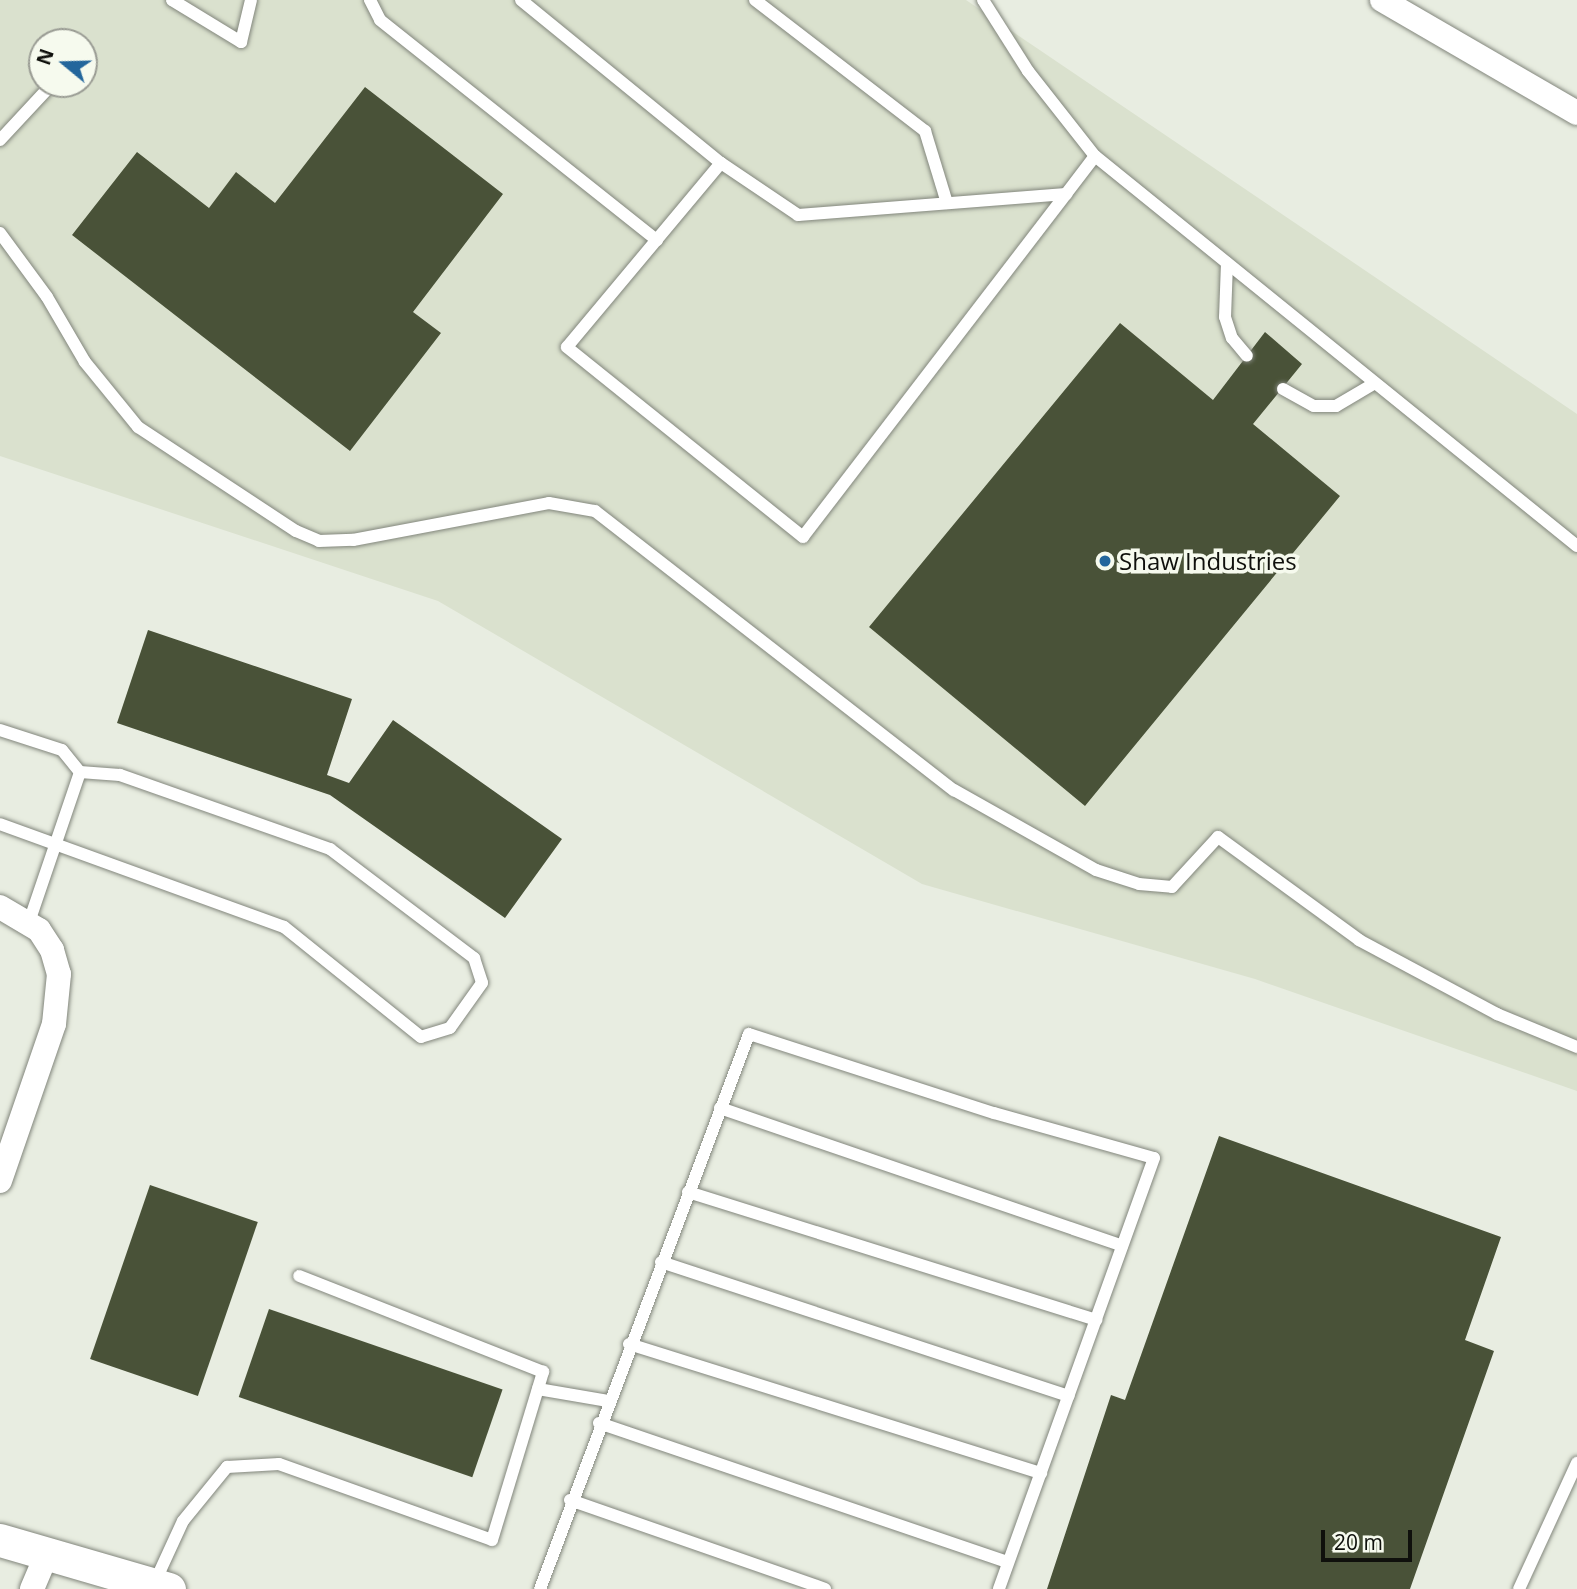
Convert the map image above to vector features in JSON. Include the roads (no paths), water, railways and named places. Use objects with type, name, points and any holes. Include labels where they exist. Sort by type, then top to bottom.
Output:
[{"type":"main road","points":[[0,1540],[161,1587]]},
{"type":"street","points":[[1382,0],[1577,113]]},
{"type":"street","points":[[0,907],[29,922],[52,950],[59,998],[0,1181]]},
{"type":"street","points":[[32,1589],[47,1552]]},
{"type":"lane","points":[[172,0],[241,42],[251,0]]},
{"type":"lane","points":[[370,0],[380,20],[657,240]]},
{"type":"lane","points":[[521,0],[721,163],[798,215],[1066,194]]},
{"type":"lane","points":[[755,0],[925,131],[947,203]]},
{"type":"lane","points":[[983,0],[1028,71],[1095,156],[1577,546]]},
{"type":"lane","points":[[0,141],[39,98]]},
{"type":"lane","points":[[721,163],[567,347],[803,537],[1095,156]]},
{"type":"lane","points":[[0,233],[47,297],[85,362],[138,427],[296,531],[319,541],[353,540],[549,503],[595,511],[954,790],[1096,870],[1139,884],[1172,887],[1219,837],[1359,940],[1497,1014],[1577,1047]]},
{"type":"lane","points":[[1227,263],[1225,317],[1232,338],[1247,356]]},
{"type":"lane","points":[[1283,388],[1314,406],[1336,406],[1374,383]]},
{"type":"lane","points":[[0,730],[62,750],[80,772],[120,775],[330,849],[474,958],[482,983],[450,1028],[421,1037],[285,927],[0,824]]},
{"type":"lane","points":[[29,922],[80,772]]},
{"type":"lane","points":[[540,1589],[570,1500],[749,1034],[994,1113],[1154,1158],[999,1589]]},
{"type":"lane","points":[[720,1108],[1122,1247]]},
{"type":"lane","points":[[688,1192],[1096,1321]]},
{"type":"lane","points":[[661,1262],[1069,1396]]},
{"type":"lane","points":[[161,1587],[183,1521],[227,1467],[279,1464],[492,1540],[543,1372],[299,1276]]},
{"type":"lane","points":[[629,1344],[1041,1473]]},
{"type":"lane","points":[[538,1390],[608,1401]]},
{"type":"lane","points":[[599,1423],[1008,1562]]},
{"type":"lane","points":[[1519,1589],[1577,1463]]},
{"type":"lane","points":[[570,1500],[825,1589]]},
{"type":"place","name":"Shaw Industries","points":[[1105,561]]}]
